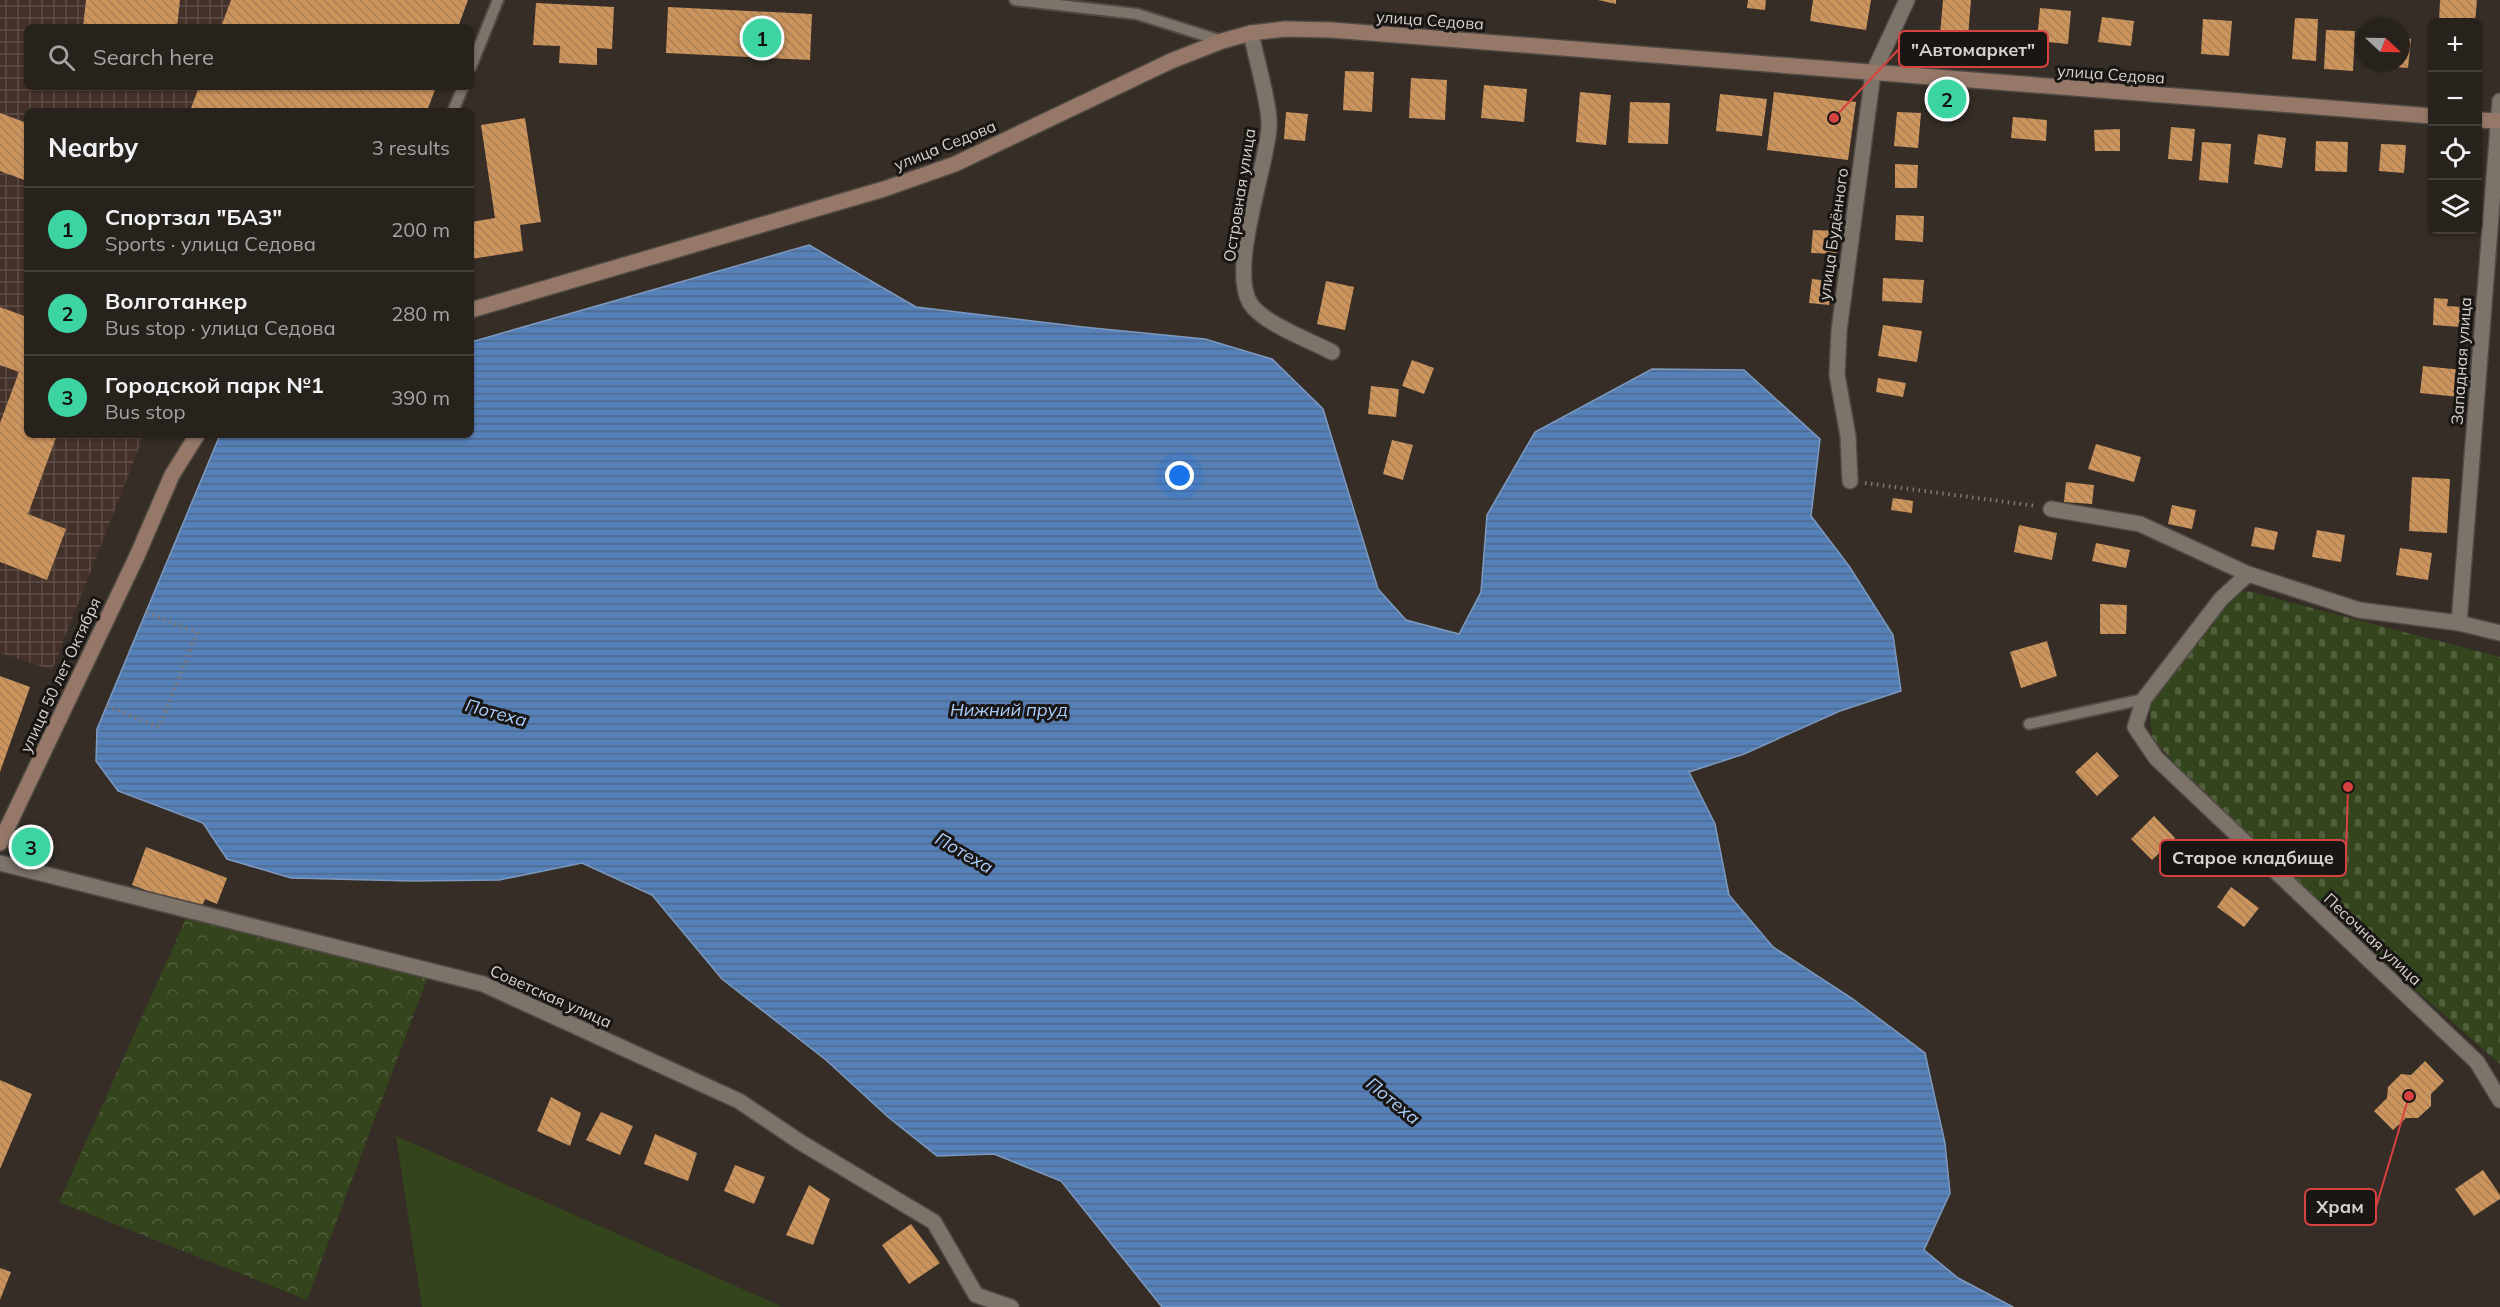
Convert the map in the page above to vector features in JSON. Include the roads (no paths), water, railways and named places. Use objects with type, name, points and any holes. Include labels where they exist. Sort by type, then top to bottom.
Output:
[{"type":"main road","name":"улица Седова","points":[[474,309],[873,192],[955,164],[1171,61],[1222,41],[1251,33],[1286,29],[1332,30],[2428,116]]},
{"type":"main road","points":[[2482,120],[2498,121]]},
{"type":"main road","name":"улица 50 лет Октября","points":[[0,843],[172,475],[195,438]]},
{"type":"street","name":"улица Будённого","points":[[1850,481],[1848,436],[1837,375],[1839,331],[1873,73],[1907,0]]},
{"type":"street","name":"Островная улица","points":[[1251,33],[1269,126],[1254,197],[1245,264],[1245,290],[1250,303],[1260,315],[1332,352]]},
{"type":"street","name":"Западная улица","points":[[2459,623],[2500,101]]},
{"type":"street","points":[[2051,509],[2140,524],[2248,574],[2359,610],[2459,623],[2498,633]]},
{"type":"street","name":"Песочная улица","points":[[2248,574],[2221,599],[2144,699],[2135,727],[2156,758],[2477,1062],[2500,1100]]},
{"type":"street","name":"Советская улица","points":[[0,862],[483,984],[739,1101],[800,1142],[934,1222],[973,1301],[1011,1307]]},
{"type":"lane","points":[[474,60],[498,0]]},
{"type":"lane","points":[[1015,0],[1137,14],[1222,41]]},
{"type":"lane","points":[[454,108],[462,90]]},
{"type":"lane","points":[[2029,724],[2144,699]]},
{"type":"water","name":"Нижний пруд","points":[[809,245],[916,307],[1205,339],[1272,359],[1323,409],[1378,589],[1406,620],[1459,634],[1481,592],[1487,515],[1535,432],[1652,369],[1744,370],[1820,439],[1811,516],[1849,566],[1893,635],[1901,691],[1840,711],[1744,754],[1689,772],[1715,824],[1729,895],[1773,947],[1853,999],[1925,1053],[1945,1143],[1950,1193],[1924,1250],[1958,1278],[2013,1307],[1162,1307],[1061,1181],[994,1154],[937,1156],[888,1117],[826,1060],[722,979],[652,895],[582,863],[499,880],[412,881],[291,878],[227,859],[203,823],[118,791],[96,761],[97,729],[219,438],[474,438],[474,341]]},
{"type":"place","name":"Спортзал \"БАЗ\"","points":[[762,38]]},
{"type":"place","name":"Волготанкер","points":[[1947,99]]},
{"type":"place","name":"\"Автомаркет\"","points":[[1834,118]]},
{"type":"place","name":"Старое кладбище","points":[[2348,787]]},
{"type":"place","name":"Городской парк №1","points":[[31,847]]},
{"type":"place","name":"Храм","points":[[2409,1096]]},
{"type":"water label","name":"Потеха","points":[[496,713]]},
{"type":"water label","name":"Потеха","points":[[964,853]]},
{"type":"water label","name":"Потеха","points":[[1393,1101]]}]
